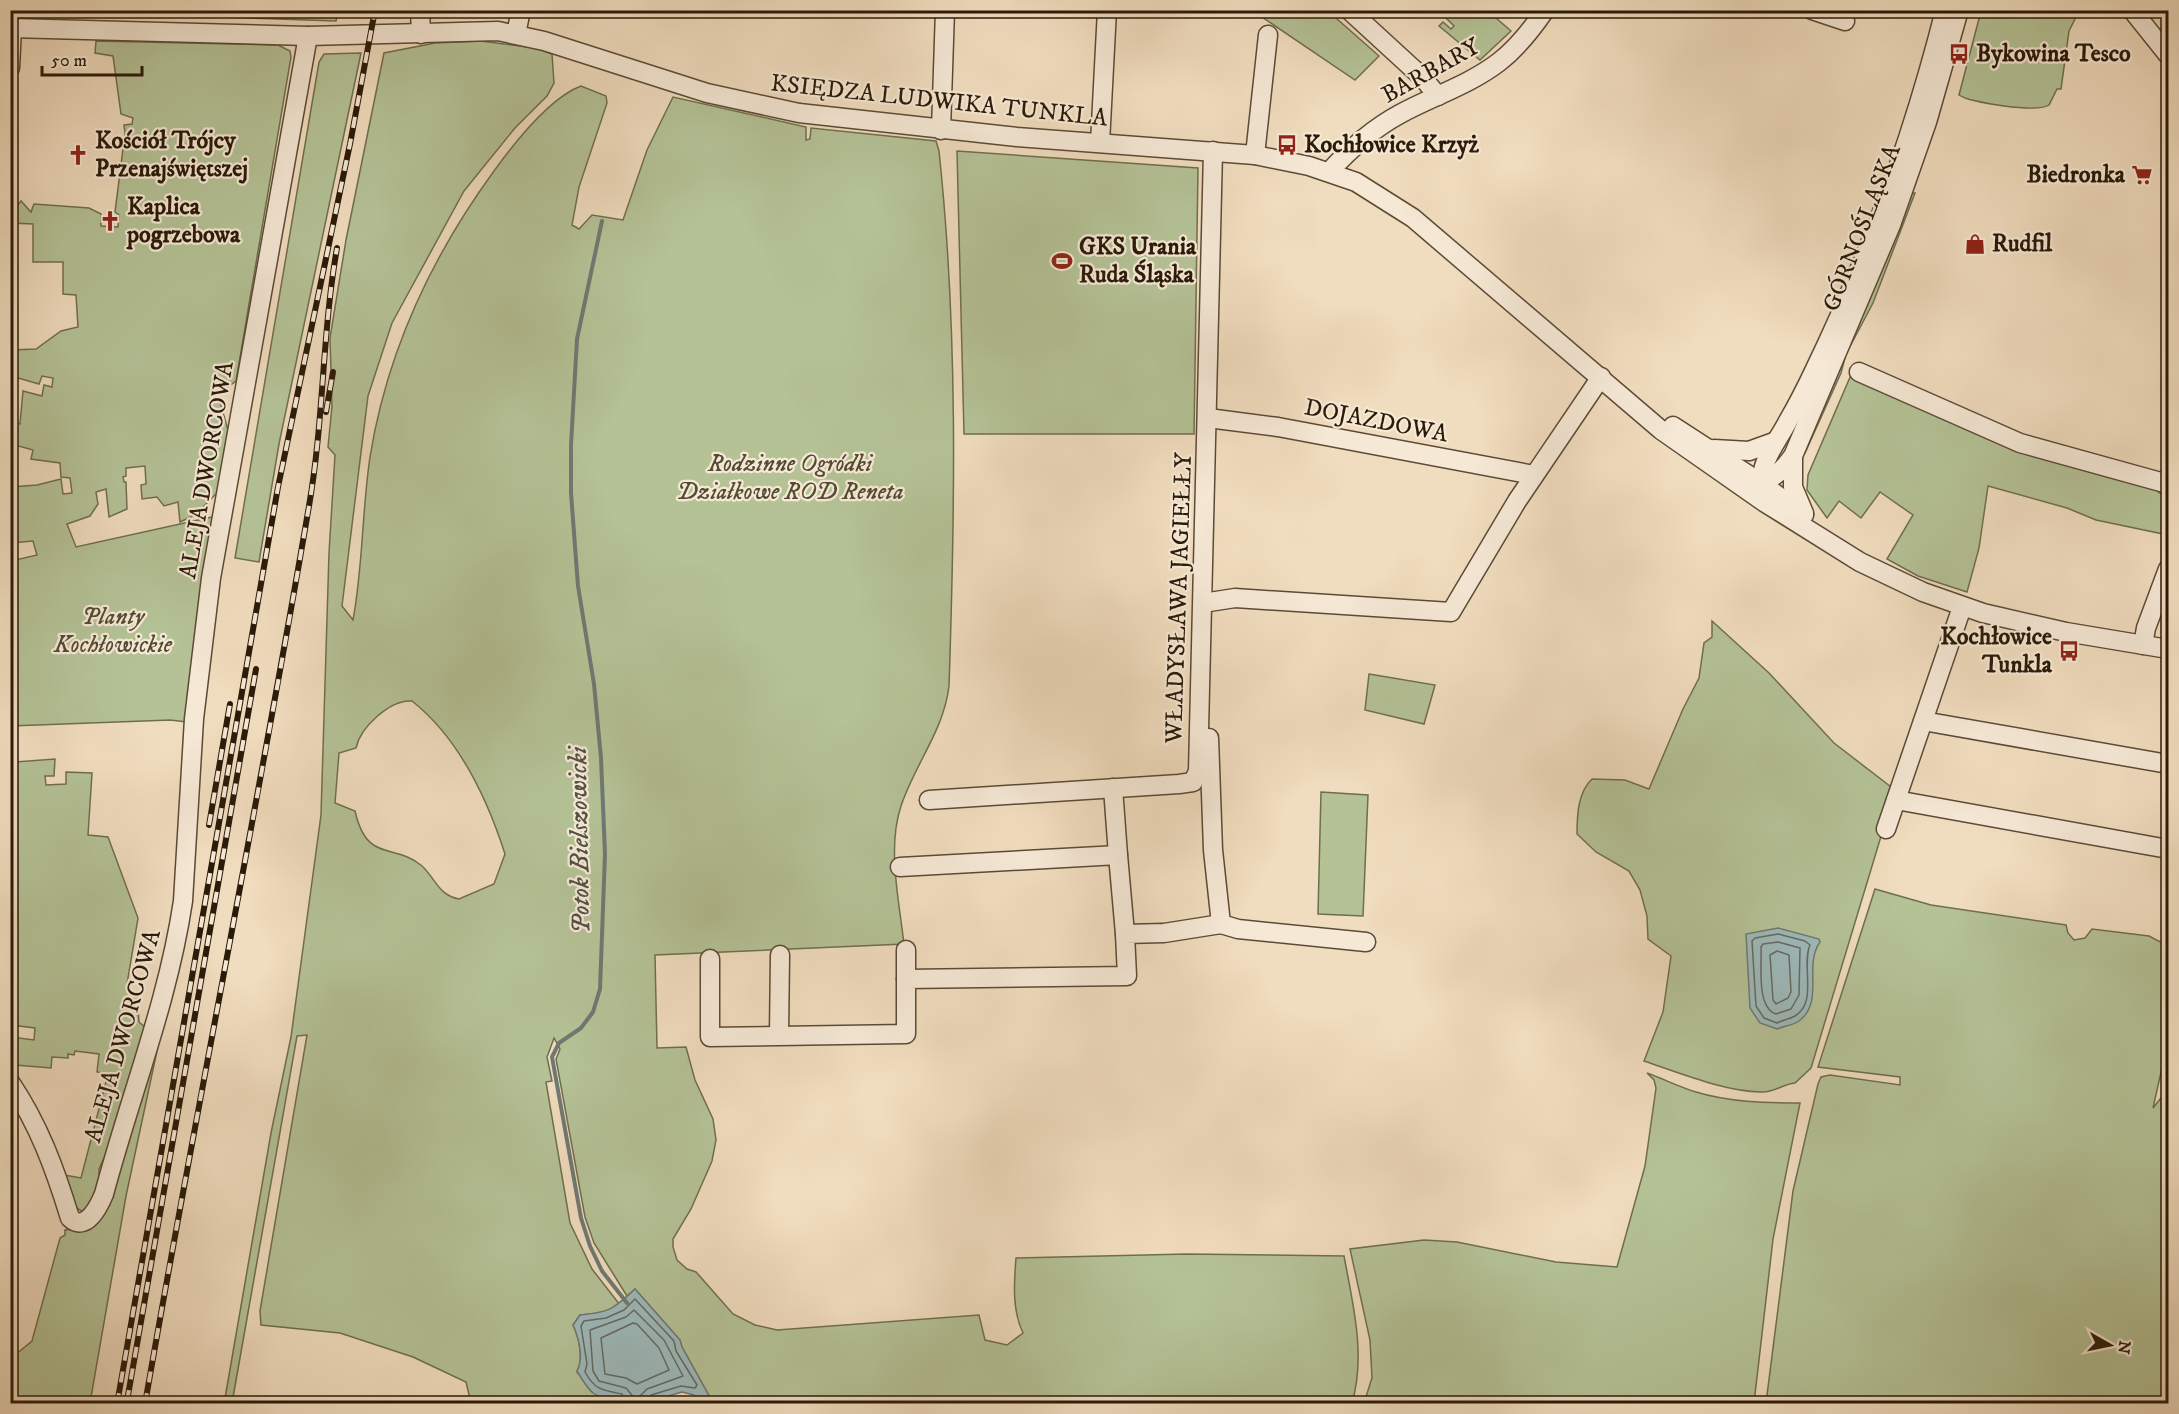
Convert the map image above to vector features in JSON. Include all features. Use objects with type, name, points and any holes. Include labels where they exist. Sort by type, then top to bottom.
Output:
[{"type":"street","points":[[420,10],[421,34]]},
{"type":"street","points":[[516,34],[521,10]]},
{"type":"street","points":[[941,130],[945,10]]},
{"type":"street","points":[[1100,144],[1107,10]]},
{"type":"street","points":[[1349,10],[1414,69],[1438,96]]},
{"type":"street","name":"BARBARY","points":[[1329,172],[1361,143],[1400,114],[1438,96],[1499,61],[1518,44],[1545,10]]},
{"type":"street","points":[[1812,10],[1845,21]]},
{"type":"street","name":"GÓRNOŚLĄSKA","points":[[1764,502],[1761,483],[1763,469],[1774,442],[1785,428],[1807,385],[1862,262],[1904,148],[1945,10]]},
{"type":"street","name":"GÓRNOŚLĄSKA","points":[[1740,485],[1761,483],[1779,474],[1793,456],[1891,225],[1930,113],[1959,10]]},
{"type":"street","points":[[2132,10],[2169,55]]},
{"type":"street","points":[[10,68],[11,28]]},
{"type":"street","name":"KSIĘDZA LUDWIKA TUNKLA","points":[[11,28],[308,36],[421,34],[484,30],[516,34],[707,93],[760,106],[941,130],[1256,155],[1329,172],[1356,182],[1413,218],[1661,430],[1764,502],[1860,562],[1923,592],[1962,607],[2043,627],[2169,649]]},
{"type":"street","points":[[1256,155],[1268,35]]},
{"type":"street","name":"ALEJA DWORCOWA","points":[[10,1082],[32,1114],[55,1168],[70,1218],[79,1222],[85,1221],[98,1209],[104,1194],[158,1017],[178,930],[183,902],[195,708],[211,578],[308,36]]},
{"type":"street","points":[[1356,182],[1356,161],[1361,143]]},
{"type":"street","name":"WŁADYSŁAWA JAGIEŁŁY","points":[[929,800],[1193,782],[1198,771],[1214,151]]},
{"type":"street","points":[[1859,372],[1965,421],[2020,443],[2169,484]]},
{"type":"street","points":[[1203,603],[1235,598],[1451,612],[1534,475],[1601,377]]},
{"type":"street","name":"KSIĘDZA LUDWIKA TUNKLA","points":[[1616,390],[1710,448],[1761,483],[1860,562]]},
{"type":"street","name":"DOJAZDOWA","points":[[1208,418],[1278,427],[1534,475]]},
{"type":"street","points":[[1710,448],[1738,452],[1774,442]]},
{"type":"street","name":"GÓRNOŚLĄSKA","points":[[1793,456],[1793,487],[1806,517]]},
{"type":"street","points":[[2143,645],[2146,628],[2169,568]]},
{"type":"street","points":[[1886,829],[1962,607]]},
{"type":"street","points":[[1923,721],[2169,764]]},
{"type":"street","points":[[1200,728],[1211,740],[1213,850],[1221,924]]},
{"type":"street","points":[[906,979],[1127,976],[1113,788]]},
{"type":"street","points":[[1896,800],[2169,849]]},
{"type":"street","points":[[900,867],[1118,855]]},
{"type":"street","points":[[1125,934],[1164,933],[1221,924],[1238,929],[1366,942]]},
{"type":"street","points":[[710,959],[710,1037],[906,1034],[906,950]]},
{"type":"street","points":[[779,1035],[780,955]]},
{"type":"green space","points":[[190,10],[338,11],[336,21],[190,16]]},
{"type":"green space","points":[[1253,11],[1328,11],[1379,56],[1355,80]]},
{"type":"green space","points":[[1443,11],[1488,11],[1511,31],[1480,60],[1439,26],[1443,22],[1451,29],[1454,26]]},
{"type":"green space","points":[[1981,11],[2079,11],[2069,31],[2061,89],[2057,89],[2049,105],[2032,108],[2004,106],[1959,95]]},
{"type":"green space","name":"Planty Kochłowickie","points":[[96,41],[278,45],[290,51],[291,57],[236,381],[214,397],[220,402],[228,430],[217,493],[195,515],[180,522],[178,502],[164,506],[157,497],[142,499],[141,485],[146,484],[145,466],[126,468],[126,476],[123,477],[126,482],[127,509],[109,517],[106,489],[96,492],[98,504],[90,516],[67,524],[76,547],[221,515],[187,722],[170,720],[11,726],[11,561],[37,555],[33,541],[11,543],[11,487],[37,485],[61,479],[63,494],[72,493],[70,478],[61,477],[60,463],[31,459],[33,450],[11,444],[11,423],[20,424],[23,391],[42,396],[44,385],[52,387],[53,378],[42,376],[39,384],[11,376],[11,350],[36,349],[61,331],[78,327],[76,295],[63,294],[63,262],[33,262],[33,224],[11,223],[10,215],[21,201],[31,212],[34,204],[89,208],[101,214],[101,226],[118,227],[119,215],[115,212],[125,133],[124,125],[132,124],[133,118],[121,114],[113,56],[95,53]]},
{"type":"green space","name":"Rodzinne Ogródki Działkowe ROD Reneta","points":[[481,41],[536,48],[552,54],[554,83],[547,96],[515,128],[464,191],[392,323],[368,396],[342,606],[353,620],[359,580],[370,457],[378,418],[400,342],[432,271],[472,203],[522,135],[557,100],[581,86],[606,96],[607,103],[579,187],[572,225],[579,229],[592,215],[623,220],[647,150],[673,97],[806,127],[806,140],[810,139],[811,128],[936,141],[939,151],[952,351],[953,552],[949,686],[941,717],[907,791],[897,822],[894,857],[904,944],[655,955],[657,1048],[686,1047],[695,1080],[713,1119],[716,1140],[712,1161],[691,1209],[673,1239],[677,1260],[687,1269],[696,1272],[733,1314],[755,1325],[777,1330],[979,1315],[985,1340],[1007,1345],[1023,1333],[1015,1306],[1016,1258],[1187,1254],[1344,1256],[1358,1348],[1358,1367],[1352,1403],[713,1403],[680,1340],[635,1289],[627,1296],[594,1243],[585,1217],[556,1059],[560,1049],[554,1038],[547,1057],[552,1081],[546,1082],[570,1223],[592,1269],[620,1305],[603,1313],[580,1315],[573,1325],[580,1349],[577,1372],[604,1399],[619,1400],[622,1403],[471,1403],[466,1382],[413,1357],[340,1333],[261,1325],[260,1311],[307,1035],[297,1036],[232,1403],[224,1404],[271,1133],[291,1037],[321,815],[329,553],[335,455],[328,447],[332,406],[330,338],[346,240],[384,53],[435,43]],"holes":[[[412,701],[444,733],[469,770],[480,791],[505,854],[494,884],[459,899],[446,894],[427,871],[412,859],[374,845],[360,828],[355,811],[335,803],[339,753],[356,748],[363,732],[377,716],[395,705]]]},
{"type":"green space","points":[[361,53],[279,444],[259,562],[235,558],[319,62],[324,54]]},
{"type":"green space","points":[[957,151],[1198,168],[1194,434],[964,434]]},
{"type":"green space","points":[[1912,193],[1915,193],[1873,303],[1846,354],[1841,373],[1805,453],[1801,455],[1867,305]]},
{"type":"green space","points":[[1851,375],[2151,487],[2164,496],[2169,506],[2168,535],[2096,520],[2067,508],[1988,486],[1979,548],[1967,592],[1918,576],[1887,559],[1913,515],[1880,492],[1861,518],[1839,501],[1827,518],[1807,490],[1808,475]]},
{"type":"green space","points":[[1712,621],[1769,673],[1834,743],[1895,790],[1811,1068],[1795,1083],[1766,1092],[1717,1085],[1644,1061],[1663,1012],[1671,956],[1648,939],[1647,916],[1640,890],[1629,871],[1596,852],[1577,834],[1581,797],[1592,779],[1625,780],[1649,789],[1683,709],[1699,678],[1704,643],[1712,637]]},
{"type":"green space","points":[[1369,674],[1435,685],[1424,724],[1365,710]]},
{"type":"green space","points":[[10,750],[15,762],[55,759],[54,776],[45,776],[46,785],[66,784],[66,772],[92,773],[88,835],[108,837],[138,918],[126,990],[137,995],[139,1022],[146,1028],[111,1143],[99,1169],[99,1188],[84,1212],[79,1210],[73,1202],[64,1175],[81,1178],[108,1074],[97,1072],[99,1054],[75,1051],[74,1055],[68,1054],[68,1058],[52,1057],[51,1068],[15,1065],[11,1060],[11,1037],[34,1040],[35,1028],[11,1025]]},
{"type":"green space","points":[[1321,792],[1368,795],[1363,916],[1318,914]]},
{"type":"green space","points":[[1875,889],[1931,905],[2066,925],[2068,933],[2074,940],[2085,938],[2092,929],[2149,936],[2168,946],[2168,1041],[2153,1108],[2168,1089],[2168,1403],[1766,1403],[1793,1191],[1818,1084],[1821,1077],[1830,1075],[1900,1085],[1900,1077],[1818,1067]]},
{"type":"green space","points":[[170,990],[126,1196],[90,1403],[11,1403],[10,1359],[32,1341],[60,1238],[65,1235],[65,1230],[85,1228]]},
{"type":"green space","points":[[1647,1073],[1690,1090],[1721,1098],[1800,1103],[1773,1239],[1754,1403],[1364,1403],[1372,1378],[1370,1340],[1350,1249],[1424,1240],[1457,1242],[1556,1262],[1617,1267],[1645,1166],[1656,1088],[1654,1080]]},
{"type":"water","points":[[1778,928],[1819,939],[1820,942],[1815,951],[1813,994],[1807,1013],[1799,1021],[1777,1029],[1760,1023],[1750,1008],[1746,934]]},
{"type":"water","points":[[635,1289],[680,1340],[713,1403],[697,1403],[694,1395],[682,1392],[644,1403],[622,1403],[619,1400],[598,1396],[585,1385],[577,1371],[580,1348],[573,1325],[580,1315],[611,1308]]},
{"type":"waterway","name":"Potok Bielszowicki","points":[[602,221],[577,339],[571,445],[571,493],[578,586],[594,684],[601,758],[605,854],[600,989],[593,1012],[581,1028],[559,1043],[552,1057],[581,1218],[590,1246],[602,1271],[627,1303]]},
{"type":"railway","points":[[117,1404],[278,487],[350,144],[375,10]]},
{"type":"railway","points":[[145,1404],[309,506],[318,441],[328,312],[337,248]]},
{"type":"railway","points":[[326,412],[333,372]]},
{"type":"railway","points":[[127,1401],[256,669]]},
{"type":"railway","points":[[209,825],[230,704]]},
{"type":"place","name":"Bykowina Tesco","points":[[1959,54]]},
{"type":"place","name":"Kochłowice Krzyż","points":[[1287,145]]},
{"type":"place","name":"Kościół Trójcy Przenajświętszej","points":[[78,155]]},
{"type":"place","name":"Biedronka","points":[[2142,175]]},
{"type":"place","name":"Kaplica pogrzebowa","points":[[110,221]]},
{"type":"place","name":"Rudfil","points":[[1975,244]]},
{"type":"place","name":"GKS Urania Ruda Śląska","points":[[1062,261]]},
{"type":"place","name":"Kochłowice Tunkla","points":[[2069,651]]}]
